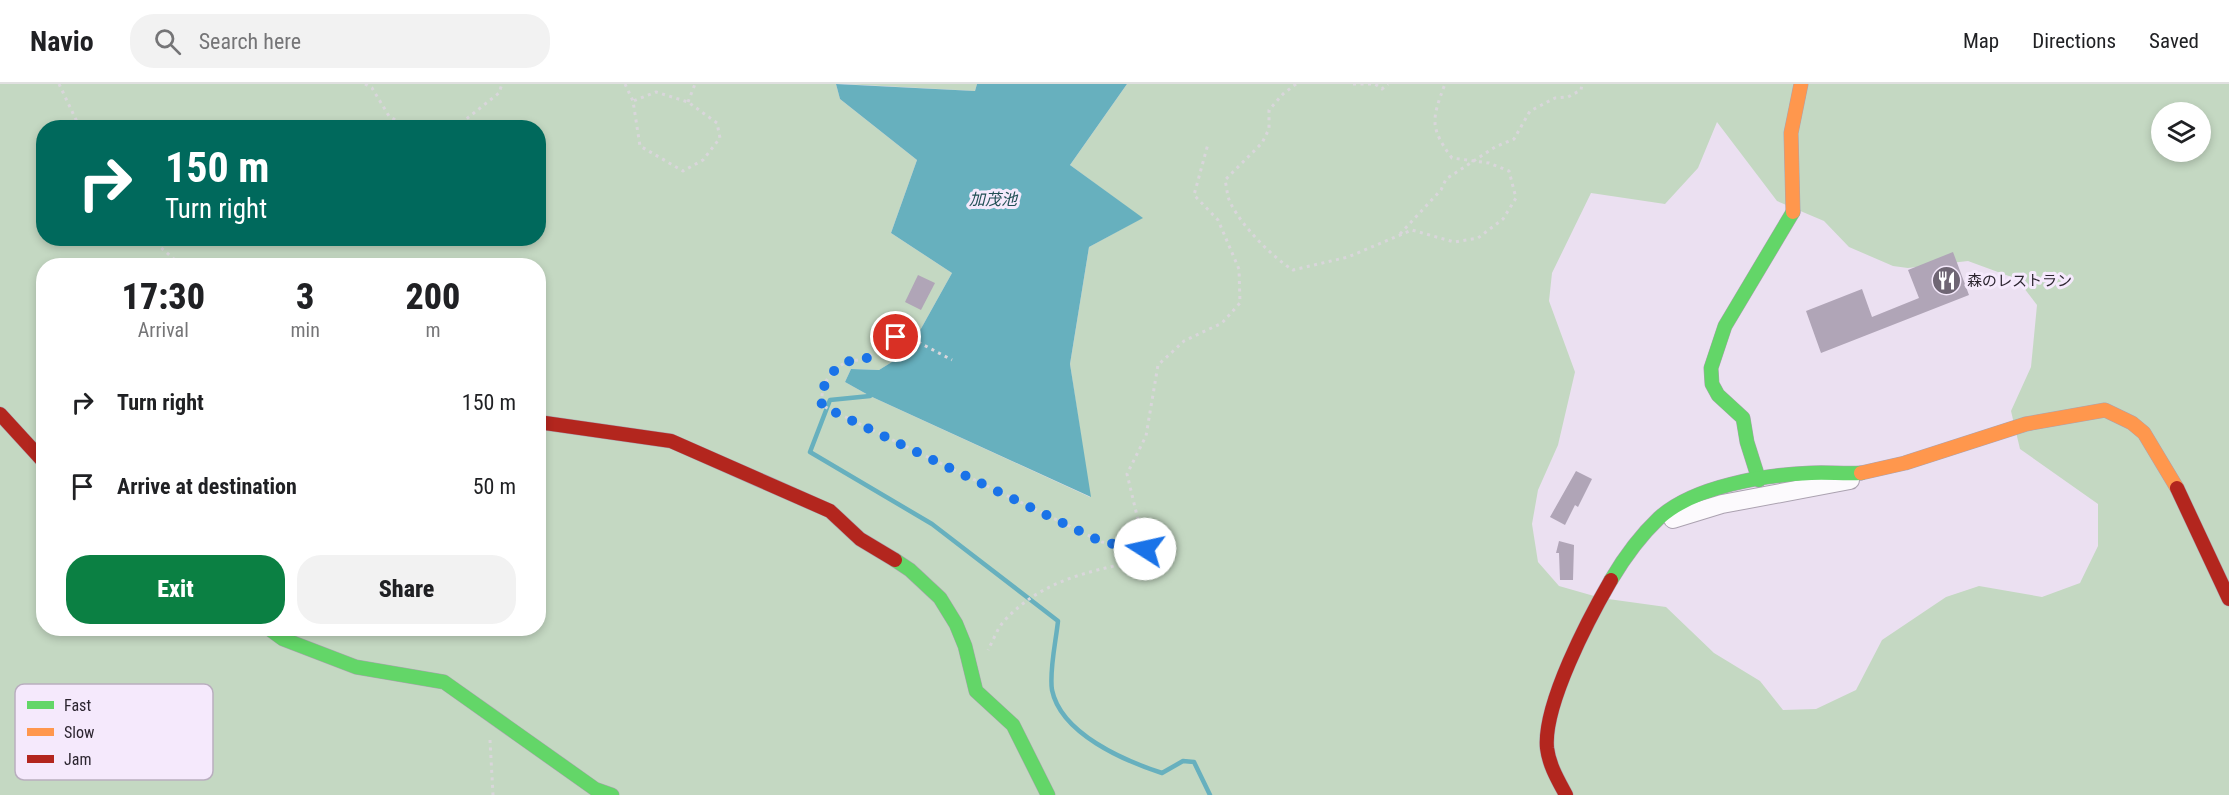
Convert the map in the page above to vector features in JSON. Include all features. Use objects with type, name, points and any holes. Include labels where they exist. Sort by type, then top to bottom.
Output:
[{"type":"street","points":[[1759,480],[1747,442],[1743,418],[1725,405],[1712,383],[1714,357],[1728,317],[1787,225],[1794,208],[1791,133],[1801,84]]},
{"type":"street","points":[[1656,522],[1722,504],[1845,482],[2050,417],[2105,410],[2136,425],[2163,460],[2229,599]]},
{"type":"street","points":[[0,414],[36,453]]},
{"type":"street","points":[[546,423],[671,441],[830,511],[860,539],[910,570],[940,598],[956,624],[965,646],[976,691],[1013,725],[1048,795]]},
{"type":"street","points":[[1566,795],[1554,771],[1546,741],[1554,705],[1590,619],[1616,569],[1656,522],[1679,503],[1708,492],[1759,480],[1805,474],[1878,471]]},
{"type":"street","points":[[279,636],[356,667],[444,682],[595,789],[612,795]]},
{"type":"path","points":[[59,84],[76,120]]},
{"type":"path","points":[[365,84],[372,88],[389,116],[395,120]]},
{"type":"path","points":[[465,120],[499,93],[502,84]]},
{"type":"path","points":[[625,84],[633,101],[640,146],[683,171],[703,160],[720,138],[717,123],[688,102],[656,92],[633,101]]},
{"type":"path","points":[[688,102],[695,84]]},
{"type":"path","points":[[1296,84],[1283,94],[1269,110],[1269,129],[1262,143],[1225,180],[1230,203],[1278,261],[1293,270],[1348,257],[1412,230],[1454,242],[1478,238],[1503,219],[1516,198],[1509,171],[1489,163],[1452,158],[1437,137],[1435,112],[1445,84]]},
{"type":"path","points":[[1353,84],[1375,84],[1382,89],[1388,84]]},
{"type":"path","points":[[1399,236],[1441,190],[1446,179],[1473,160],[1514,139],[1524,126],[1530,111],[1555,98],[1568,97],[1581,90],[1582,84]]},
{"type":"path","points":[[989,660],[988,650],[1003,622],[1041,589],[1086,572],[1137,561],[1145,549],[1126,474],[1146,436],[1158,365],[1184,341],[1222,323],[1240,303],[1239,269],[1218,220],[1194,195],[1208,144]]},
{"type":"path","points":[[159,246],[173,258]]},
{"type":"path","points":[[905,335],[952,360]]},
{"type":"path","points":[[896,337],[866,358],[838,367],[827,380],[820,395],[822,406],[1102,542],[1145,549]]},
{"type":"path","points":[[488,712],[494,795]]},
{"type":"green space","points":[[0,84],[836,84],[840,99],[917,160],[891,233],[952,273],[908,352],[879,370],[851,369],[845,382],[870,396],[1090,497],[1070,364],[1089,247],[1142,218],[1070,165],[1127,84],[2229,84],[2229,795],[0,795]],"holes":[[[1717,122],[1777,201],[1824,221],[1849,247],[1893,266],[1908,268],[1968,261],[2017,279],[2037,305],[2031,367],[2011,411],[2020,449],[2098,504],[2098,546],[2080,583],[2042,597],[1979,586],[1946,597],[1882,640],[1856,690],[1816,709],[1783,710],[1760,681],[1714,653],[1666,607],[1601,598],[1559,586],[1538,562],[1532,524],[1538,490],[1558,445],[1575,372],[1549,301],[1552,273],[1591,193],[1665,204],[1698,168]]]},
{"type":"green space","points":[[844,84],[977,84],[975,91]]},
{"type":"water","name":"加茂池","points":[[836,84],[975,91],[977,84],[1127,84],[1070,165],[1143,218],[1089,247],[1070,364],[1091,497],[870,396],[845,382],[851,369],[879,370],[908,352],[952,273],[891,233],[917,160],[840,99]]},
{"type":"building","points":[[1953,252],[1969,295],[1821,353],[1806,311],[1862,289],[1872,317],[1919,298],[1908,270]]},
{"type":"building","points":[[918,275],[935,283],[921,310],[905,302]]},
{"type":"building","points":[[1576,471],[1592,479],[1578,507],[1575,505],[1565,525],[1550,517]]},
{"type":"building","points":[[1559,541],[1574,545],[1573,580],[1560,580],[1559,553],[1556,553]]},
{"type":"waterway","points":[[874,393],[870,396],[830,400],[810,452],[932,524],[1058,621],[1052,665],[1052,690],[1058,706],[1081,732],[1113,753],[1162,773],[1183,761],[1194,762],[1210,795]]},
{"type":"traffic: fast","points":[[1759,480],[1747,442],[1743,418],[1718,395],[1712,384],[1711,368],[1725,326],[1793,212]]},
{"type":"traffic: fast","points":[[1611,580],[1652,525],[1674,507],[1691,498],[1731,484],[1773,476],[1861,473]]},
{"type":"traffic: fast","points":[[895,560],[910,570],[940,598],[956,624],[965,646],[976,691],[1013,725],[1048,795]]},
{"type":"traffic: fast","points":[[279,636],[356,667],[444,682],[595,789],[612,795]]},
{"type":"traffic: slow","points":[[1793,212],[1791,133],[1801,84]]},
{"type":"traffic: slow","points":[[1861,473],[1905,463],[2026,424],[2105,410],[2132,423],[2144,433],[2177,488]]},
{"type":"traffic: jam","points":[[0,414],[36,453]]},
{"type":"traffic: jam","points":[[546,423],[671,441],[830,511],[860,539],[895,560]]},
{"type":"traffic: jam","points":[[2177,488],[2229,599]]},
{"type":"traffic: jam","points":[[1566,795],[1554,772],[1547,748],[1552,709],[1569,662],[1611,580]]},
{"type":"place","name":"森のレストラン","points":[[1946,281]]},
{"type":"route","points":[[896,337],[866,358],[838,367],[827,380],[820,395],[822,406],[1102,542],[1145,549]]}]
